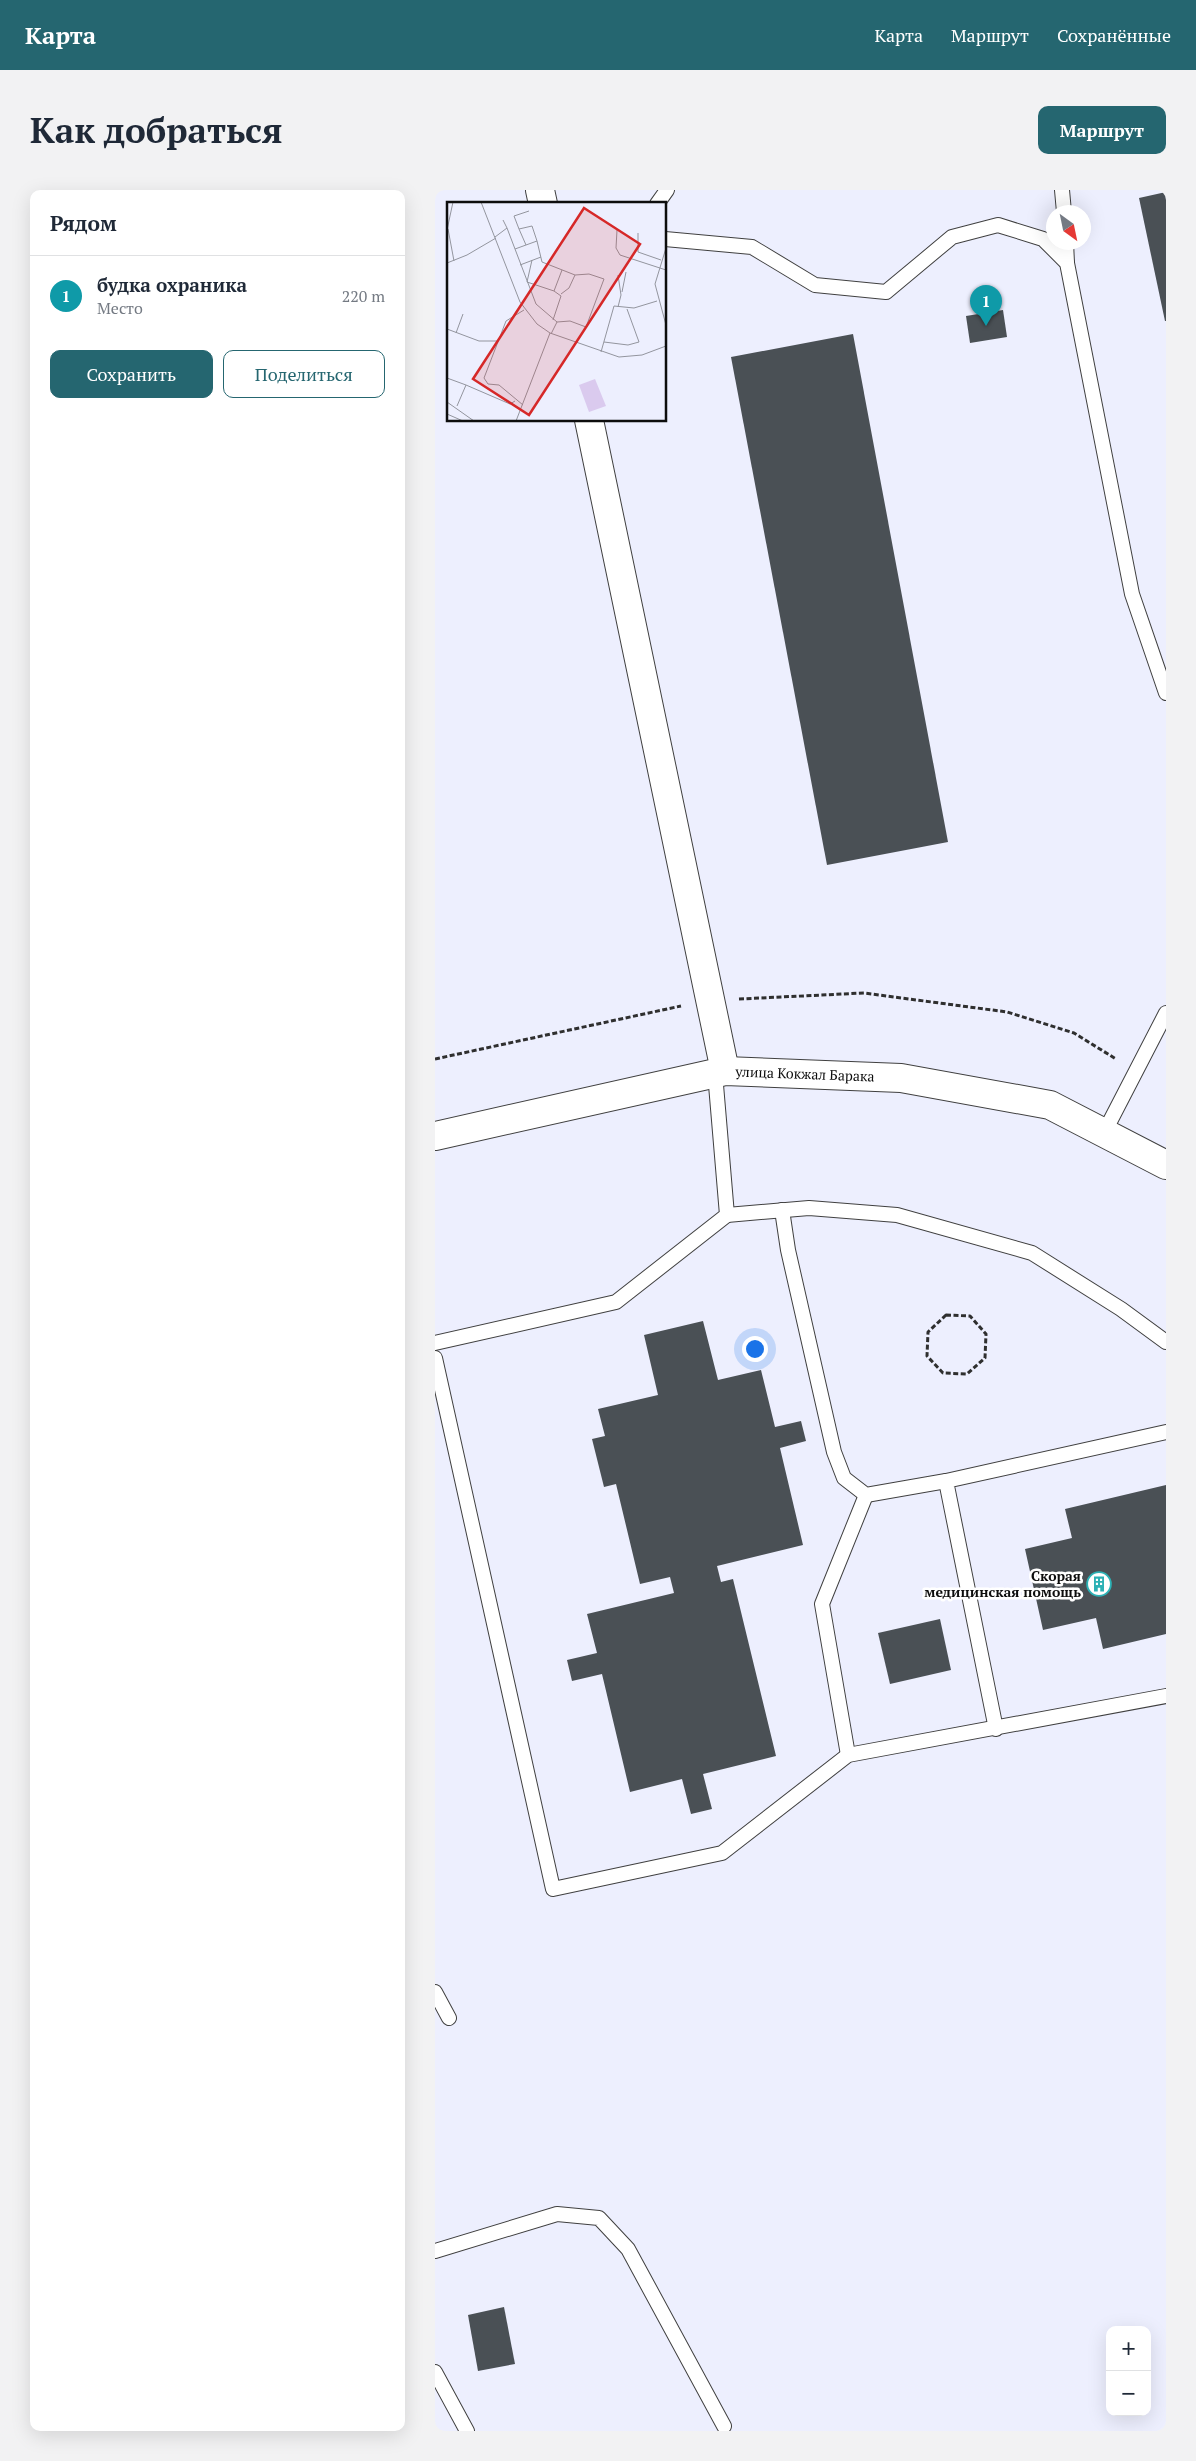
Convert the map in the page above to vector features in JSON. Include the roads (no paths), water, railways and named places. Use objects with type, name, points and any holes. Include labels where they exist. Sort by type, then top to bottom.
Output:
[{"type":"street","points":[[589,421],[711,1000],[720,1072]]},
{"type":"street","name":"улица Кокжал Барака","points":[[435,1136],[720,1072],[901,1078],[1050,1105],[1166,1165]]},
{"type":"lane","points":[[658,202],[667,190]]},
{"type":"lane","points":[[1062,190],[1063,205]]},
{"type":"lane","points":[[666,239],[752,247],[815,285],[886,292],[952,237],[998,225],[1043,239],[1067,263]]},
{"type":"lane","points":[[1066,250],[1132,594],[1165,685]]},
{"type":"lane","points":[[1104,1133],[1166,1013]]},
{"type":"lane","points":[[720,1072],[727,1215]]},
{"type":"lane","points":[[435,1343],[616,1302],[727,1215],[809,1208],[897,1215],[1032,1253],[1121,1309],[1166,1342]]},
{"type":"lane","points":[[782,1210],[788,1250],[833,1452],[844,1478],[866,1496],[946,1481],[1166,1432]]},
{"type":"lane","points":[[435,1358],[553,1890],[722,1853],[848,1755],[1166,1696]]},
{"type":"lane","points":[[946,1481],[996,1728]]},
{"type":"lane","points":[[848,1755],[822,1604],[866,1496]]},
{"type":"lane","points":[[435,1992],[449,2018]]},
{"type":"lane","points":[[435,2251],[557,2214],[599,2218],[628,2249],[724,2426]]},
{"type":"lane","points":[[435,2372],[467,2431]]},
{"type":"place","name":"будка охраника","points":[[986,326]]},
{"type":"place","name":"Скорая медицинская помощь","points":[[1099,1584]]}]
